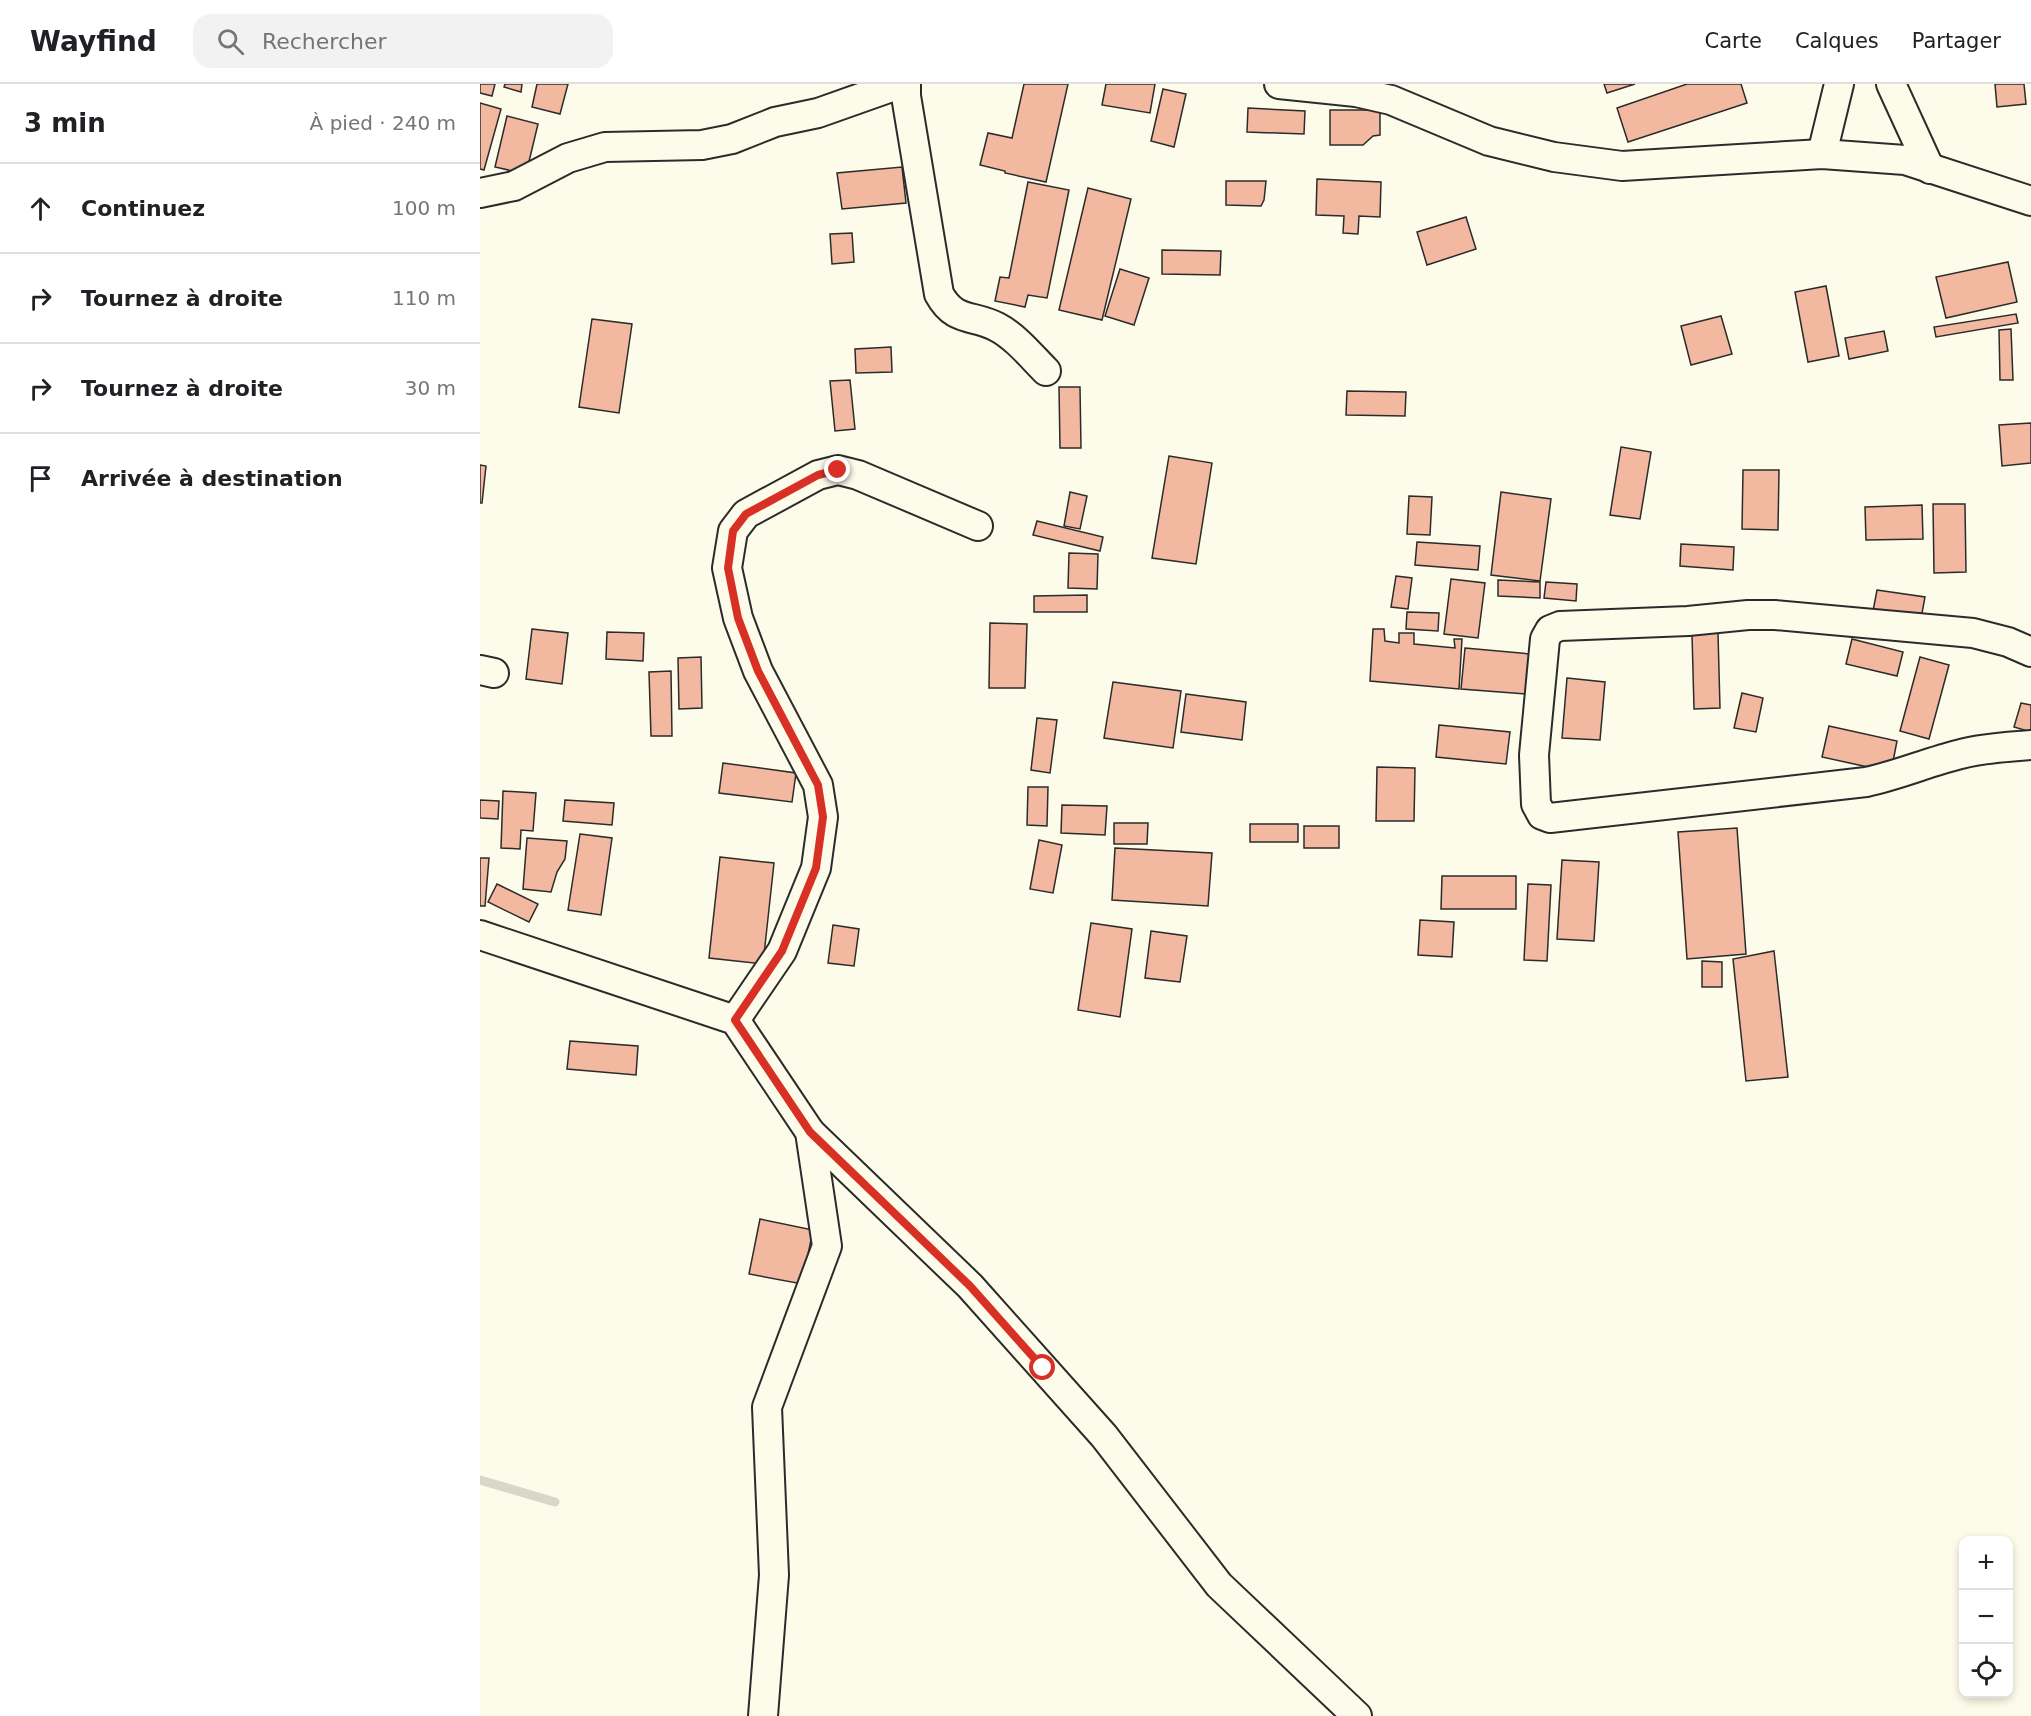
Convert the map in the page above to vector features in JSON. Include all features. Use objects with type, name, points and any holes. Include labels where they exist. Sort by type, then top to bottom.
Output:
[{"type":"street","points":[[480,193],[514,186],[568,158],[605,147],[702,145],[732,139],[775,122],[818,113],[900,84]]},
{"type":"street","points":[[906,84],[906,96],[939,294],[946,306],[958,314],[996,326],[1011,336],[1046,371]]},
{"type":"street","points":[[1279,84],[1356,92],[1391,100],[1489,141],[1565,158],[1622,166],[1822,154],[1905,160],[2031,201]]},
{"type":"street","points":[[1822,154],[1839,84]]},
{"type":"street","points":[[1892,84],[1930,169]]},
{"type":"street","points":[[735,1020],[782,951],[816,868],[823,817],[818,785],[758,671],[738,618],[728,568],[733,531],[746,514],[818,475],[838,470],[858,476],[978,526]]},
{"type":"street","points":[[2031,652],[2008,642],[1973,633],[1775,615],[1560,626],[1550,630],[1545,639],[1534,755],[1536,804],[1542,815],[1550,818],[1866,782],[1893,777],[1961,753],[1992,748],[2031,746]]},
{"type":"street","points":[[480,935],[735,1020],[810,1132],[970,1286],[1104,1436],[1219,1584],[1357,1716]]},
{"type":"street","points":[[763,1716],[774,1575],[767,1407],[827,1246],[810,1132]]},
{"type":"building","points":[[480,84],[495,84],[492,96],[480,93]]},
{"type":"building","points":[[505,84],[522,84],[521,92],[504,87]]},
{"type":"building","points":[[537,84],[568,84],[560,114],[532,107]]},
{"type":"building","points":[[1024,84],[1068,84],[1046,182],[980,165],[988,133],[1012,138]]},
{"type":"building","points":[[1106,84],[1155,84],[1150,113],[1102,105]]},
{"type":"building","points":[[1604,84],[1635,84],[1607,93]]},
{"type":"building","points":[[1687,84],[1741,84],[1747,103],[1628,142],[1617,108]]},
{"type":"building","points":[[1995,84],[2024,84],[2026,104],[1997,107]]},
{"type":"building","points":[[1163,89],[1186,94],[1174,147],[1151,141]]},
{"type":"building","points":[[480,103],[501,109],[484,170],[480,169]]},
{"type":"building","points":[[1248,108],[1305,111],[1304,134],[1247,132]]},
{"type":"building","points":[[1330,110],[1380,110],[1380,135],[1373,136],[1363,145],[1330,145]]},
{"type":"building","points":[[507,116],[538,124],[526,174],[495,167]]},
{"type":"building","points":[[902,167],[906,203],[842,209],[837,173]]},
{"type":"building","points":[[1317,179],[1381,182],[1380,217],[1359,216],[1358,234],[1343,233],[1344,216],[1316,215]]},
{"type":"building","points":[[1226,181],[1266,181],[1261,206],[1226,205]]},
{"type":"building","points":[[1028,182],[1069,190],[1047,298],[1028,295],[1025,307],[995,301],[1000,277],[1009,278]]},
{"type":"building","points":[[1088,188],[1131,199],[1102,320],[1059,310]]},
{"type":"building","points":[[1466,217],[1476,249],[1427,265],[1417,232]]},
{"type":"building","points":[[852,233],[854,262],[832,264],[830,234]]},
{"type":"building","points":[[1162,250],[1221,251],[1220,275],[1162,274]]},
{"type":"building","points":[[2008,262],[2017,302],[1946,318],[1936,277]]},
{"type":"building","points":[[1120,269],[1149,278],[1134,325],[1105,316]]},
{"type":"building","points":[[1826,286],[1839,356],[1808,362],[1795,292]]},
{"type":"building","points":[[2016,314],[2018,323],[1936,337],[1934,327]]},
{"type":"building","points":[[1721,316],[1732,354],[1691,365],[1681,326]]},
{"type":"building","points":[[592,319],[632,324],[619,413],[579,407]]},
{"type":"building","points":[[2011,329],[2013,380],[2000,380],[1999,330]]},
{"type":"building","points":[[1884,331],[1888,351],[1849,359],[1845,338]]},
{"type":"building","points":[[891,347],[892,372],[856,373],[855,349]]},
{"type":"building","points":[[850,380],[855,429],[835,431],[830,381]]},
{"type":"building","points":[[1059,387],[1080,387],[1081,448],[1060,448]]},
{"type":"building","points":[[1347,391],[1406,392],[1405,416],[1346,415]]},
{"type":"building","points":[[2031,423],[2031,463],[2002,466],[1999,425]]},
{"type":"building","points":[[1621,447],[1651,452],[1640,519],[1610,515]]},
{"type":"building","points":[[1169,456],[1212,463],[1196,564],[1152,558]]},
{"type":"building","points":[[480,465],[486,466],[482,503],[480,503]]},
{"type":"building","points":[[1743,470],[1779,470],[1778,530],[1742,529]]},
{"type":"building","points":[[1070,492],[1087,496],[1080,529],[1064,526]]},
{"type":"building","points":[[1501,492],[1551,499],[1540,581],[1491,575]]},
{"type":"building","points":[[1409,496],[1432,497],[1430,535],[1407,534]]},
{"type":"building","points":[[1933,504],[1965,504],[1966,572],[1934,573]]},
{"type":"building","points":[[1922,505],[1923,539],[1866,540],[1865,507]]},
{"type":"building","points":[[1037,521],[1103,537],[1100,551],[1033,535]]},
{"type":"building","points":[[1417,542],[1480,546],[1478,570],[1415,565]]},
{"type":"building","points":[[1681,544],[1734,547],[1733,570],[1680,566]]},
{"type":"building","points":[[1069,553],[1098,554],[1097,589],[1068,588]]},
{"type":"building","points":[[1396,576],[1412,578],[1408,609],[1391,607]]},
{"type":"building","points":[[1451,579],[1485,583],[1478,638],[1444,634]]},
{"type":"building","points":[[1498,580],[1540,582],[1540,598],[1498,596]]},
{"type":"building","points":[[1546,582],[1577,584],[1576,601],[1544,598]]},
{"type":"building","points":[[1877,590],[1925,597],[1921,619],[1873,611]]},
{"type":"building","points":[[1087,595],[1087,612],[1034,612],[1034,596]]},
{"type":"building","points":[[1407,612],[1439,613],[1438,631],[1406,629]]},
{"type":"building","points":[[990,623],[1027,624],[1025,688],[989,688]]},
{"type":"building","points":[[532,629],[568,633],[562,684],[526,679]]},
{"type":"building","points":[[1373,629],[1384,629],[1385,641],[1399,643],[1399,633],[1414,633],[1414,644],[1455,648],[1454,639],[1462,639],[1459,689],[1370,681]]},
{"type":"building","points":[[607,632],[644,633],[643,661],[606,659]]},
{"type":"building","points":[[1718,633],[1720,708],[1694,709],[1692,634]]},
{"type":"building","points":[[1852,639],[1903,652],[1897,676],[1846,664]]},
{"type":"building","points":[[1465,648],[1541,655],[1538,695],[1461,689]]},
{"type":"building","points":[[701,657],[702,708],[679,709],[678,658]]},
{"type":"building","points":[[1920,657],[1949,665],[1929,739],[1900,731]]},
{"type":"building","points":[[671,671],[672,736],[651,736],[649,672]]},
{"type":"building","points":[[1567,678],[1605,682],[1600,740],[1562,738]]},
{"type":"building","points":[[1113,682],[1181,691],[1173,748],[1104,738]]},
{"type":"building","points":[[1742,693],[1763,698],[1756,732],[1734,728]]},
{"type":"building","points":[[1186,694],[1246,702],[1242,740],[1181,732]]},
{"type":"building","points":[[2021,703],[2031,705],[2031,732],[2014,727]]},
{"type":"building","points":[[1037,718],[1057,720],[1050,773],[1031,770]]},
{"type":"building","points":[[1439,725],[1510,732],[1506,764],[1436,757]]},
{"type":"building","points":[[1829,726],[1897,741],[1891,772],[1822,757]]},
{"type":"building","points":[[723,763],[796,773],[792,802],[719,793]]},
{"type":"building","points":[[1377,767],[1415,768],[1414,821],[1376,821]]},
{"type":"building","points":[[1028,787],[1048,787],[1047,826],[1027,825]]},
{"type":"building","points":[[503,791],[536,793],[533,831],[521,830],[520,849],[501,848]]},
{"type":"building","points":[[480,800],[499,801],[498,819],[480,818]]},
{"type":"building","points":[[565,800],[614,803],[612,825],[563,821]]},
{"type":"building","points":[[1062,805],[1107,806],[1105,835],[1061,833]]},
{"type":"building","points":[[1114,823],[1148,823],[1147,844],[1114,844]]},
{"type":"building","points":[[1250,824],[1298,824],[1298,842],[1250,842]]},
{"type":"building","points":[[1304,826],[1339,826],[1339,848],[1304,848]]},
{"type":"building","points":[[1737,828],[1746,954],[1687,959],[1678,832]]},
{"type":"building","points":[[580,834],[612,838],[601,915],[568,910]]},
{"type":"building","points":[[527,838],[567,841],[565,859],[557,872],[551,892],[523,889]]},
{"type":"building","points":[[1039,840],[1062,845],[1053,893],[1030,889]]},
{"type":"building","points":[[1115,848],[1212,853],[1208,906],[1112,900]]},
{"type":"building","points":[[720,857],[774,863],[763,964],[709,958]]},
{"type":"building","points":[[480,858],[489,858],[485,906],[480,906]]},
{"type":"building","points":[[1562,860],[1599,862],[1594,941],[1557,939]]},
{"type":"building","points":[[1442,876],[1516,876],[1516,909],[1441,909]]},
{"type":"building","points":[[497,884],[538,904],[529,922],[488,902]]},
{"type":"building","points":[[1528,884],[1551,885],[1547,961],[1524,960]]},
{"type":"building","points":[[1420,920],[1454,922],[1452,957],[1418,955]]},
{"type":"building","points":[[1091,923],[1132,929],[1120,1017],[1078,1010]]},
{"type":"building","points":[[833,925],[859,929],[854,966],[828,963]]},
{"type":"building","points":[[1151,931],[1187,936],[1180,982],[1145,978]]},
{"type":"building","points":[[1774,951],[1788,1077],[1746,1081],[1733,959]]},
{"type":"building","points":[[1702,961],[1722,962],[1722,987],[1702,987]]},
{"type":"building","points":[[570,1041],[638,1046],[636,1075],[567,1069]]},
{"type":"building","points":[[760,1219],[813,1230],[802,1284],[749,1274]]},
{"type":"waterway","points":[[480,1480],[555,1502]]},
{"type":"route","points":[[838,470],[818,475],[746,514],[733,531],[728,568],[738,618],[758,671],[818,785],[823,817],[816,868],[782,951],[735,1020],[810,1132],[970,1286],[1043,1368]]}]
